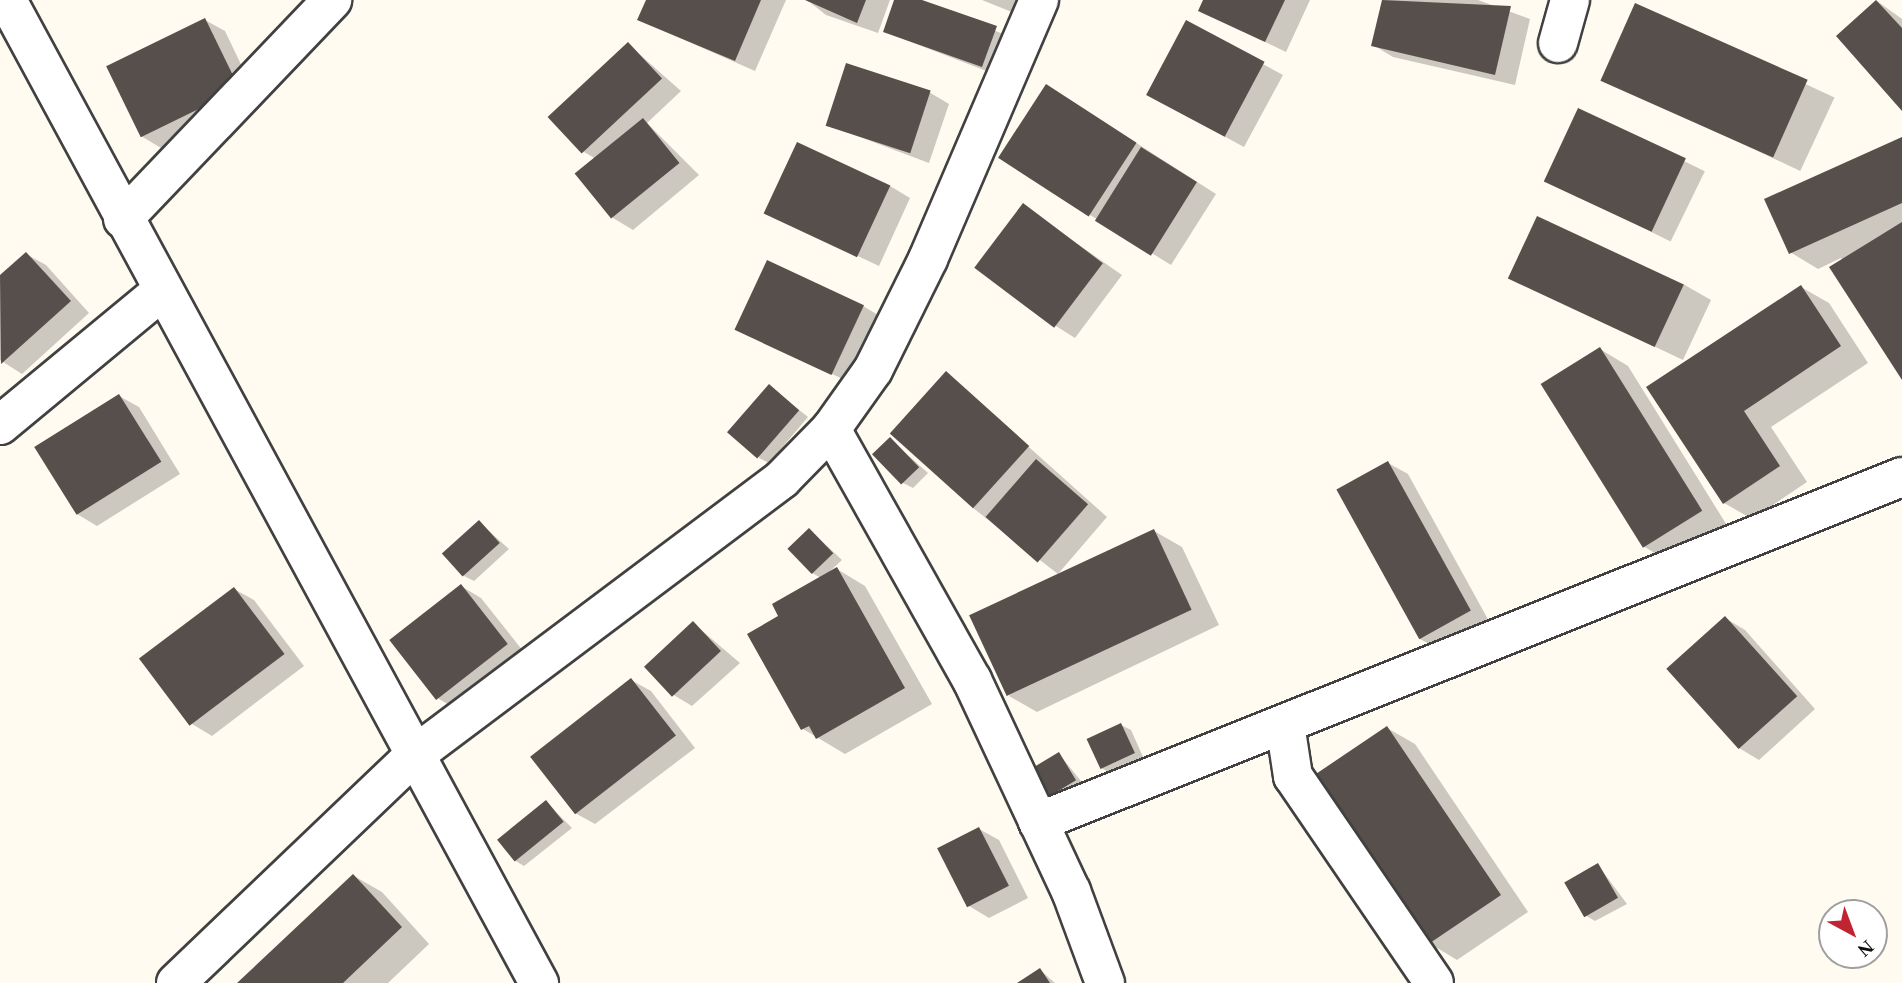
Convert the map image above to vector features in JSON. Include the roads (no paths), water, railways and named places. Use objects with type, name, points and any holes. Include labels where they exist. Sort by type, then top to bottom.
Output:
[{"type":"street","points":[[8,0],[123,219],[540,983]]},
{"type":"street","points":[[123,219],[332,0]]},
{"type":"street","points":[[176,983],[416,754],[782,479],[831,429],[873,370],[928,259],[1039,0]]},
{"type":"street","points":[[1558,43],[1570,0]]},
{"type":"street","points":[[0,425],[162,291]]},
{"type":"street","points":[[831,429],[972,680],[1038,822],[1105,983]]},
{"type":"street","points":[[1038,822],[1902,477]]},
{"type":"street","points":[[1285,724],[1293,776],[1434,983]]}]
